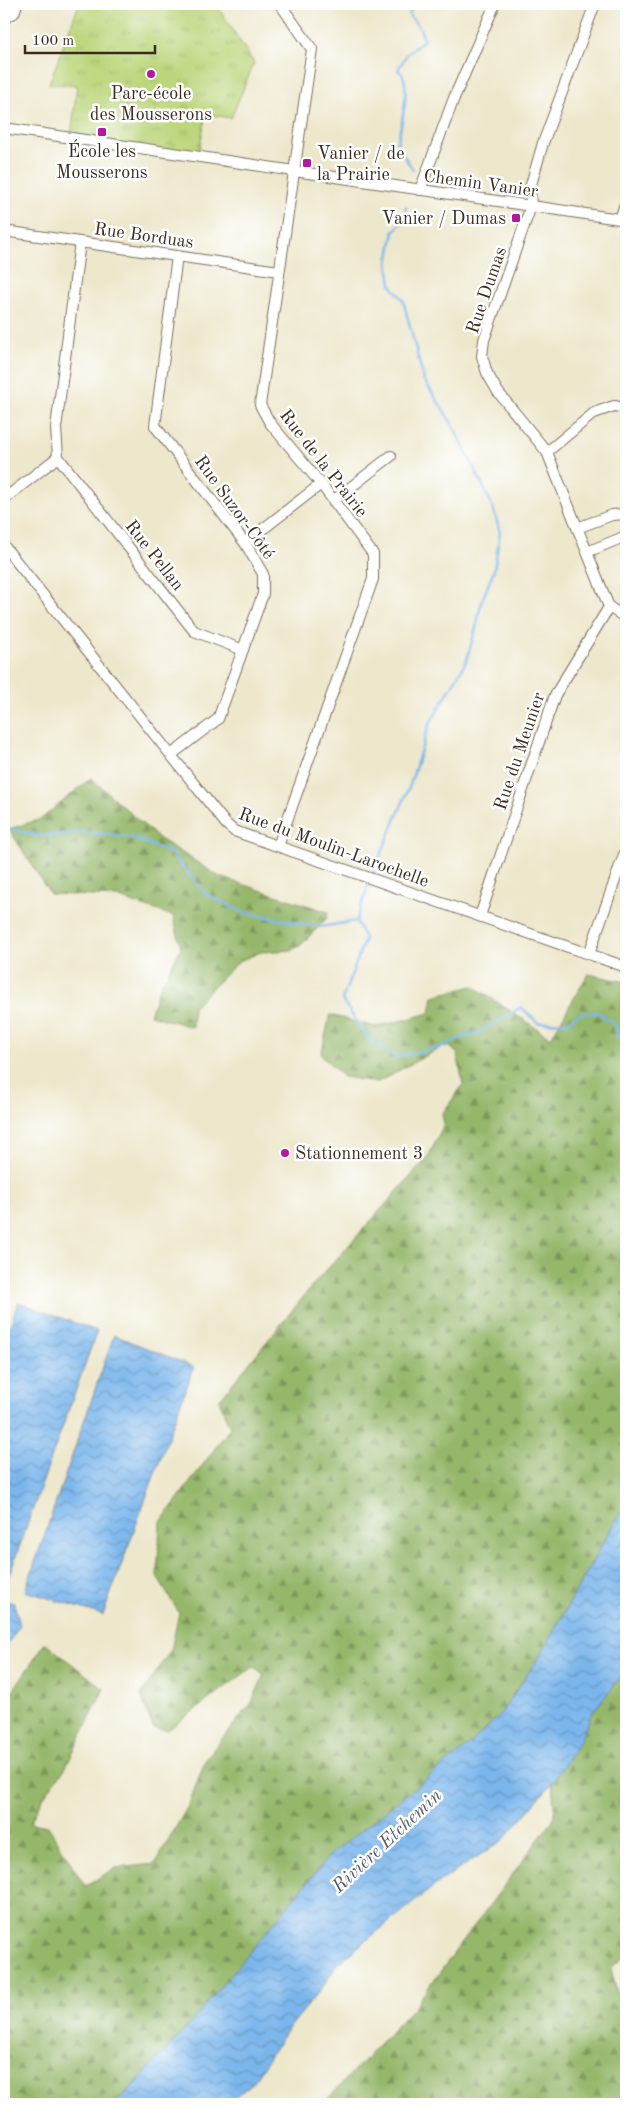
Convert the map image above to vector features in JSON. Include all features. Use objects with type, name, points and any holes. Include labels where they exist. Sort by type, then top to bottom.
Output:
[{"type":"street","points":[[4,18],[14,13],[17,4]]},
{"type":"street","name":"Rue de la Prairie","points":[[278,846],[373,579],[373,554],[321,484],[270,423],[260,405],[312,49],[280,4]]},
{"type":"street","points":[[420,190],[454,98],[495,4]]},
{"type":"street","name":"Rue Dumas","points":[[595,4],[543,143],[530,188],[532,206],[484,340],[482,356],[487,373],[498,392],[547,452],[609,606]]},
{"type":"street","name":"Chemin Vanier","points":[[4,128],[623,220]]},
{"type":"street","points":[[623,220],[626,200]]},
{"type":"street","name":"Rue Borduas","points":[[4,231],[279,271]]},
{"type":"street","points":[[4,499],[58,457],[56,428],[80,242]]},
{"type":"street","name":"Rue Suzor-Côté","points":[[171,755],[218,719],[263,594],[263,574],[245,542],[155,426],[178,256]]},
{"type":"street","points":[[547,452],[594,413],[614,406],[626,408]]},
{"type":"street","points":[[333,501],[391,456]]},
{"type":"street","name":"Rue Pellan","points":[[58,457],[194,631],[243,650]]},
{"type":"street","points":[[245,542],[321,484]]},
{"type":"street","points":[[577,528],[612,515],[626,514]]},
{"type":"street","points":[[587,552],[626,536]]},
{"type":"street","name":"Rue du Moulin-Larochelle","points":[[4,546],[226,824],[234,831],[626,967]]},
{"type":"street","points":[[609,606],[626,618]]},
{"type":"street","name":"Rue du Meunier","points":[[480,916],[555,695],[609,606]]},
{"type":"street","points":[[589,954],[626,849]]},
{"type":"green space","name":"Parc-école des Mousserons","points":[[79,4],[216,4],[254,63],[231,118],[206,114],[198,157],[71,138],[77,85],[49,84]]},
{"type":"green space","points":[[91,778],[157,837],[220,877],[328,912],[327,918],[300,946],[291,950],[261,952],[239,961],[193,1007],[192,1027],[150,1015],[157,993],[181,948],[173,916],[117,897],[50,894],[9,829],[41,819]]},
{"type":"green space","points":[[588,974],[626,982],[626,1502],[541,1654],[499,1716],[184,2031],[129,2090],[113,2104],[4,2104],[4,1704],[45,1643],[104,1689],[66,1767],[43,1798],[30,1823],[48,1826],[85,1886],[116,1868],[155,1864],[189,1804],[206,1758],[251,1704],[264,1675],[254,1666],[168,1730],[153,1728],[141,1695],[171,1650],[179,1613],[157,1577],[160,1523],[230,1428],[219,1400],[313,1285],[428,1157],[444,1124],[442,1114],[463,1085],[457,1053],[449,1046],[442,1047],[378,1082],[343,1077],[321,1055],[330,1015],[376,1027],[430,1013],[433,996],[473,986],[551,1038]]},
{"type":"green space","points":[[626,1670],[626,1955],[611,1968],[626,2033],[626,2104],[323,2104],[414,2007],[555,1817],[552,1783],[579,1742],[592,1713]]},
{"type":"water","points":[[18,1302],[97,1331],[7,1581],[4,1580],[4,1343]]},
{"type":"water","points":[[114,1335],[194,1367],[103,1615],[25,1591]]},
{"type":"water","name":"Rivière Etchemin","points":[[626,1502],[626,1670],[592,1713],[579,1742],[552,1783],[504,1839],[438,1883],[337,1964],[323,1987],[284,2034],[253,2082],[228,2104],[113,2104],[129,2090],[184,2031],[330,1855],[468,1746],[499,1716],[541,1654]]},
{"type":"water","points":[[4,1600],[14,1603],[20,1625],[4,1650]]},
{"type":"waterway","points":[[413,170],[397,145],[406,93],[403,75],[398,70],[407,54],[424,40],[420,28],[409,15],[414,4]]},
{"type":"waterway","points":[[372,876],[410,785],[429,725],[466,662],[481,603],[494,570],[500,533],[493,507],[453,425],[424,380],[403,300],[391,285],[388,262],[394,231],[404,220],[406,206]]},
{"type":"waterway","points":[[4,823],[9,829],[40,836],[86,832],[131,837],[170,852],[206,894],[242,912],[320,927],[356,921],[365,939],[342,1000],[369,1039],[395,1057],[442,1047],[460,1038],[479,1033],[521,1007],[538,1023],[567,1022],[582,1013],[599,1013],[614,1024],[618,1037],[626,1048]]},
{"type":"waterway","points":[[356,921],[370,881]]},
{"type":"place","name":"Parc-école des Mousserons","points":[[151,74]]},
{"type":"place","name":"École les Mousserons","points":[[102,132]]},
{"type":"place","name":"Vanier / de la Prairie","points":[[307,163]]},
{"type":"place","name":"Vanier / Dumas","points":[[516,218]]},
{"type":"place","name":"Stationnement 3","points":[[285,1153]]}]
